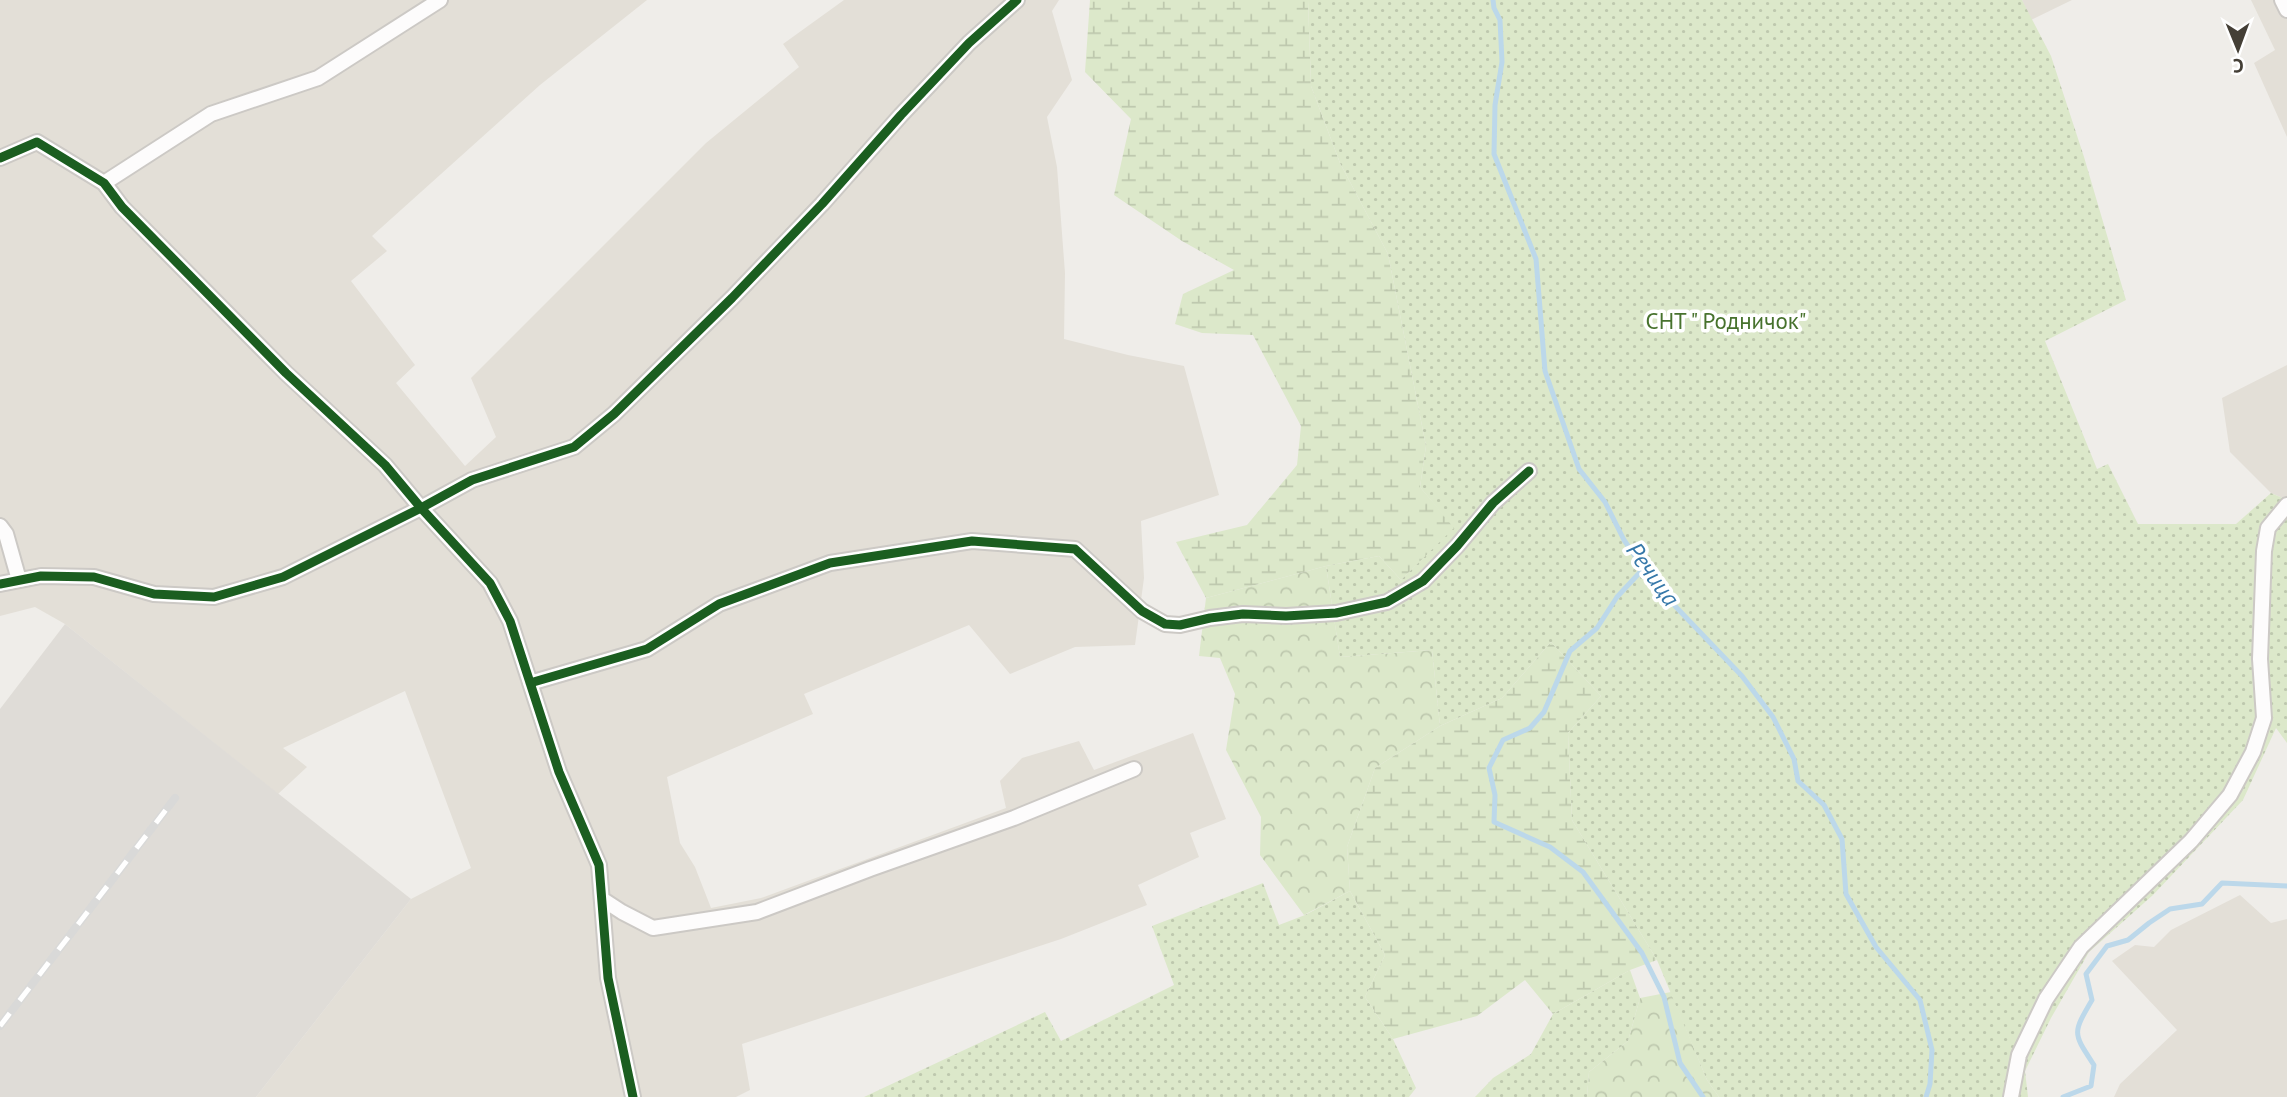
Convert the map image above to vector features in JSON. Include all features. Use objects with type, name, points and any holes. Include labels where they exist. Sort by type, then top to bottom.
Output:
[{"type":"street","points":[[104,183],[211,114],[318,78],[440,0]]},
{"type":"street","points":[[0,584],[41,576],[94,577],[154,594],[214,597],[284,577],[471,480],[574,447],[614,414],[813,214],[969,43],[1017,0]]},
{"type":"street","points":[[2282,0],[2287,10]]},
{"type":"street","points":[[0,158],[37,142],[104,183],[122,206],[286,373],[385,465],[490,583],[510,621],[559,772],[599,865],[608,978],[633,1097]]},
{"type":"street","points":[[530,683],[647,649],[719,604],[830,562],[972,541],[1076,549],[1142,611],[1165,624],[1180,625],[1243,614],[1286,616],[1336,613],[1387,602],[1423,581],[1493,503],[1529,471]]},
{"type":"street","points":[[2011,1097],[2019,1055],[2046,999],[2081,947],[2191,841],[2230,795],[2253,752],[2264,718],[2260,648],[2264,551],[2268,528],[2287,505]]},
{"type":"street","points":[[0,526],[6,534],[19,580]]},
{"type":"street","points":[[602,899],[653,928],[757,912],[1014,818],[1134,769]]},
{"type":"shaded area","points":[[0,0],[647,0],[540,85],[372,236],[387,251],[351,281],[415,365],[396,383],[465,466],[496,437],[471,378],[706,143],[799,67],[783,44],[844,0],[1059,0],[1052,11],[1072,80],[1047,117],[1057,167],[1065,273],[1064,339],[1184,366],[1219,495],[1141,521],[1144,578],[1135,645],[1075,647],[1010,674],[969,625],[804,694],[813,714],[667,777],[680,843],[695,867],[711,908],[761,898],[1006,808],[1000,781],[1022,758],[1079,741],[1094,770],[1193,733],[1226,819],[1190,833],[1199,857],[1138,885],[1147,905],[1061,939],[742,1044],[750,1090],[736,1097],[256,1097],[411,899],[471,868],[405,691],[283,748],[307,767],[278,794],[65,624],[35,607],[0,616]]},
{"type":"shaded area","points":[[2022,0],[2072,0],[2031,20]]},
{"type":"shaded area","points":[[2251,0],[2287,0],[2287,137],[2254,63],[2275,50]]},
{"type":"shaded area","points":[[2287,365],[2287,500],[2271,493],[2230,452],[2222,398]]},
{"type":"shaded area","points":[[65,624],[411,899],[256,1097],[0,1097],[0,709]]},
{"type":"shaded area","points":[[2240,895],[2271,923],[2287,919],[2287,1097],[2114,1097],[2120,1084],[2177,1030],[2112,961],[2135,945],[2154,947],[2171,930]]},
{"type":"green space","points":[[1090,0],[1308,0],[1311,86],[1340,163],[1388,254],[1426,446],[1420,487],[1455,528],[1401,580],[1379,556],[1326,566],[1206,598],[1176,542],[1247,525],[1297,465],[1301,426],[1253,335],[1202,333],[1175,324],[1183,294],[1234,270],[1182,241],[1114,195],[1131,119],[1085,72]]},
{"type":"green space","name":"СНТ \" Родничок\"","points":[[1308,0],[2022,0],[2051,56],[2126,300],[2045,341],[2097,469],[2108,464],[2138,524],[2236,524],[2271,493],[2287,500],[2287,743],[2276,728],[2243,800],[2153,895],[2089,952],[2051,1018],[2025,1071],[2028,1097],[1719,1097],[1707,1080],[1657,960],[1572,820],[1568,733],[1601,696],[1551,642],[1502,698],[1440,726],[1432,650],[1340,657],[1326,566],[1379,556],[1401,580],[1454,528],[1420,487],[1426,446],[1388,254],[1340,163],[1311,86]]},
{"type":"green space","points":[[1326,566],[1340,657],[1432,650],[1440,726],[1375,768],[1347,847],[1350,891],[1304,915],[1260,855],[1261,817],[1226,750],[1235,694],[1220,658],[1199,656],[1206,598]]},
{"type":"green space","points":[[1551,642],[1601,696],[1568,733],[1572,820],[1657,960],[1630,970],[1553,1014],[1525,980],[1477,1016],[1393,1039],[1365,997],[1385,955],[1350,891],[1347,847],[1375,768],[1440,726],[1502,698]]},
{"type":"green space","points":[[1263,883],[1279,925],[1305,915],[1350,891],[1385,955],[1365,997],[1393,1039],[1416,1088],[1409,1097],[864,1097],[1045,1012],[1061,1041],[1174,985],[1152,926]]},
{"type":"green space","points":[[1630,970],[1640,998],[1628,1041],[1589,1072],[1587,1097],[1475,1097],[1493,1078],[1531,1054],[1553,1014]]},
{"type":"green space","points":[[1671,992],[1707,1080],[1719,1097],[1587,1097],[1589,1072],[1628,1041],[1640,998]]},
{"type":"waterway","name":"Речица","points":[[1493,0],[1500,20],[1502,62],[1495,105],[1494,154],[1536,259],[1545,371],[1579,469],[1605,502],[1624,540],[1654,584],[1742,676],[1773,717],[1794,759],[1798,781],[1824,805],[1842,839],[1846,894],[1876,947],[1920,1000],[1932,1050],[1930,1084],[1926,1097]]},
{"type":"waterway","points":[[1644,568],[1617,597],[1597,628],[1570,651],[1544,712],[1530,728],[1503,740],[1489,768],[1495,795],[1494,822],[1550,847],[1583,872],[1642,953],[1664,997],[1680,1063],[1703,1097]]},
{"type":"waterway","name":"Речица","points":[[2063,1097],[2091,1086],[2094,1065],[2079,1039],[2078,1027],[2092,1000],[2086,974],[2107,946],[2128,940],[2170,909],[2202,904],[2222,883],[2287,886]]},
{"type":"railway","points":[[0,1026],[175,798]]},
{"type":"cycle path","points":[[0,584],[41,576],[94,577],[154,594],[214,597],[283,577],[472,480],[574,447],[614,414],[732,298],[969,43],[1017,0]]},
{"type":"cycle path","points":[[0,158],[37,142],[104,183],[122,207],[286,373],[385,465],[490,583],[510,621],[559,772],[599,865],[608,978],[633,1097]]},
{"type":"cycle path","points":[[530,683],[647,649],[719,604],[830,563],[972,541],[1075,549],[1142,611],[1165,624],[1180,625],[1243,614],[1286,616],[1336,613],[1387,602],[1423,581],[1493,503],[1529,471]]}]
